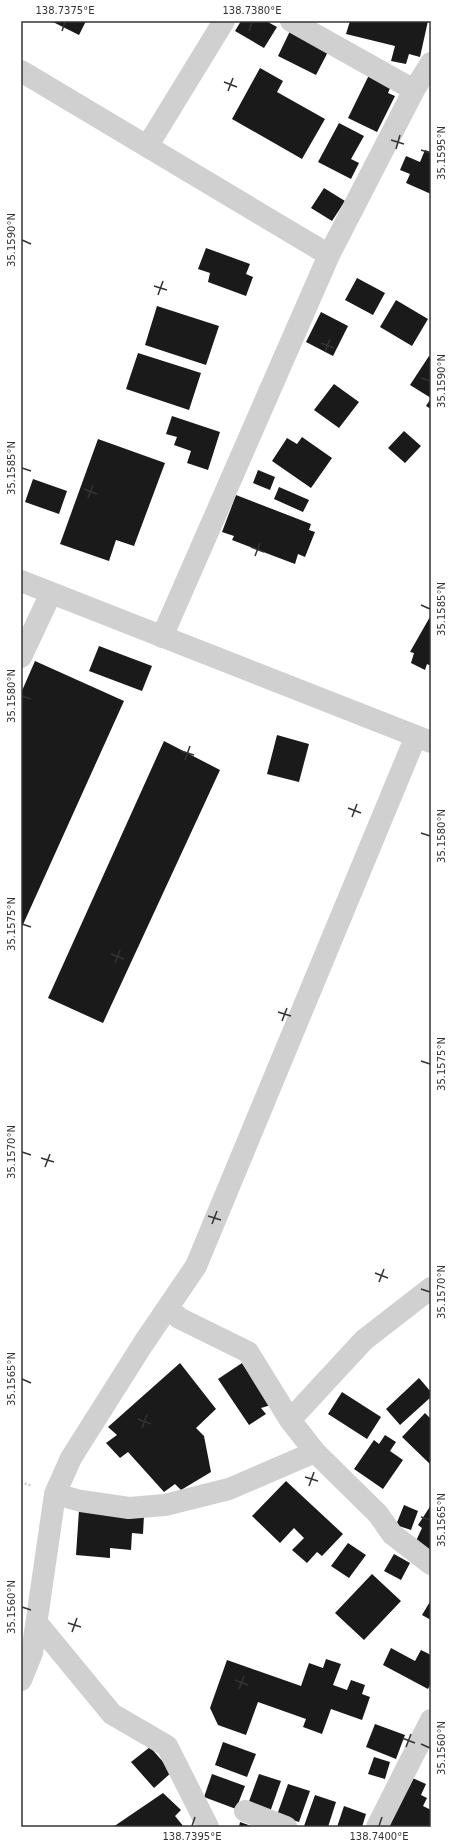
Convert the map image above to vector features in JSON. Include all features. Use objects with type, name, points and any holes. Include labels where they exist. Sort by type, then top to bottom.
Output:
[{"type":"street","points":[[148,145],[224,21]]},
{"type":"street","points":[[291,21],[414,90]]},
{"type":"street","points":[[162,637],[329,255],[414,90],[431,63]]},
{"type":"street","points":[[21,71],[148,145],[329,255]]},
{"type":"street","points":[[21,582],[424,739],[196,1266],[71,1458],[55,1494],[32,1654],[21,1680]]},
{"type":"street","points":[[21,657],[51,594]]},
{"type":"street","points":[[290,1420],[364,1340],[431,1288]]},
{"type":"street","points":[[168,1308],[179,1318],[248,1352],[290,1420],[315,1452],[378,1514],[392,1534],[431,1564]]},
{"type":"street","points":[[55,1494],[82,1501],[129,1508],[165,1506],[229,1489],[315,1452]]},
{"type":"street","points":[[37,1623],[112,1714],[168,1746],[208,1827]]},
{"type":"street","points":[[377,1827],[431,1720]]},
{"type":"street","points":[[245,1811],[286,1827]]},
{"type":"building","points":[[51,21],[86,21],[79,35]]},
{"type":"building","points":[[241,21],[266,21],[277,27],[264,48],[235,31]]},
{"type":"building","points":[[350,21],[428,21],[420,57],[409,54],[406,64],[391,61],[395,46],[346,34]]},
{"type":"building","points":[[291,29],[330,48],[316,75],[278,56]]},
{"type":"building","points":[[260,68],[283,81],[277,92],[325,119],[302,159],[232,119]]},
{"type":"building","points":[[369,75],[391,86],[388,93],[395,96],[377,132],[348,118]]},
{"type":"building","points":[[339,123],[364,136],[351,159],[359,163],[351,179],[318,162]]},
{"type":"building","points":[[425,150],[431,152],[431,194],[406,183],[410,174],[400,170],[406,156],[420,162]]},
{"type":"building","points":[[324,188],[345,201],[332,221],[311,208]]},
{"type":"building","points":[[206,248],[250,264],[246,274],[253,277],[246,296],[208,282],[210,273],[198,269]]},
{"type":"building","points":[[357,278],[385,293],[373,315],[345,300]]},
{"type":"building","points":[[396,300],[428,319],[412,346],[380,327]]},
{"type":"building","points":[[157,306],[219,326],[206,365],[145,345]]},
{"type":"building","points":[[321,312],[348,326],[333,356],[306,342]]},
{"type":"building","points":[[138,353],[201,373],[189,410],[126,389]]},
{"type":"building","points":[[429,356],[431,358],[431,398],[410,385]]},
{"type":"building","points":[[334,384],[359,402],[339,428],[314,410]]},
{"type":"building","points":[[431,398],[431,409],[426,406]]},
{"type":"building","points":[[172,416],[220,432],[208,470],[187,463],[191,451],[174,445],[177,437],[166,434]]},
{"type":"building","points":[[404,431],[421,446],[405,463],[388,448]]},
{"type":"building","points":[[302,437],[332,458],[311,488],[272,461],[287,438],[297,444]]},
{"type":"building","points":[[98,439],[165,463],[134,546],[116,540],[109,561],[60,544]]},
{"type":"building","points":[[258,470],[275,477],[270,490],[253,483]]},
{"type":"building","points":[[33,479],[67,491],[59,514],[25,502]]},
{"type":"building","points":[[279,487],[309,500],[303,512],[274,499]]},
{"type":"building","points":[[236,495],[311,524],[309,530],[315,532],[305,557],[298,554],[295,564],[232,540],[234,536],[222,532]]},
{"type":"building","points":[[431,615],[431,666],[427,664],[425,670],[411,663],[414,653],[410,652]]},
{"type":"building","points":[[99,646],[152,666],[142,691],[89,671]]},
{"type":"building","points":[[35,661],[124,701],[21,929],[21,693]]},
{"type":"building","points":[[277,735],[309,744],[299,782],[267,774]]},
{"type":"building","points":[[164,741],[220,770],[103,1023],[48,998]]},
{"type":"building","points":[[180,1363],[216,1409],[196,1428],[204,1436],[211,1472],[181,1490],[175,1484],[164,1492],[128,1452],[120,1458],[106,1443],[117,1435],[108,1427]]},
{"type":"building","points":[[242,1363],[271,1405],[261,1408],[266,1414],[249,1425],[218,1379]]},
{"type":"building","points":[[419,1378],[431,1392],[431,1397],[400,1425],[386,1409]]},
{"type":"building","points":[[342,1392],[381,1417],[367,1439],[328,1414]]},
{"type":"building","points":[[425,1413],[431,1419],[431,1465],[402,1437]]},
{"type":"building","points":[[385,1435],[396,1442],[390,1451],[403,1460],[383,1489],[354,1469],[374,1440],[379,1444]]},
{"type":"building","points":[[286,1481],[343,1534],[322,1556],[317,1552],[307,1563],[292,1550],[304,1538],[294,1528],[280,1543],[252,1516]]},
{"type":"building","points":[[404,1505],[418,1511],[411,1530],[396,1525]]},
{"type":"building","points":[[431,1505],[431,1552],[415,1543],[422,1528],[418,1525]]},
{"type":"building","points":[[79,1510],[144,1515],[143,1534],[132,1533],[131,1550],[110,1548],[110,1558],[76,1555]]},
{"type":"building","points":[[348,1543],[366,1555],[349,1578],[331,1566]]},
{"type":"building","points":[[394,1554],[410,1563],[401,1580],[384,1571]]},
{"type":"building","points":[[372,1574],[401,1601],[364,1640],[335,1613]]},
{"type":"building","points":[[431,1600],[431,1620],[422,1615]]},
{"type":"building","points":[[391,1648],[415,1661],[421,1650],[431,1655],[431,1683],[428,1689],[383,1665]]},
{"type":"building","points":[[326,1659],[341,1664],[333,1685],[347,1690],[351,1680],[365,1685],[362,1694],[370,1697],[362,1720],[331,1709],[322,1734],[303,1727],[306,1719],[258,1702],[246,1735],[218,1725],[210,1708],[227,1660],[301,1686],[309,1663],[323,1668]]},
{"type":"building","points":[[375,1724],[405,1735],[396,1759],[366,1747]]},
{"type":"building","points":[[223,1742],[256,1754],[247,1777],[215,1765]]},
{"type":"building","points":[[150,1747],[172,1772],[154,1788],[131,1762]]},
{"type":"building","points":[[374,1757],[390,1762],[385,1779],[368,1774]]},
{"type":"building","points":[[212,1774],[245,1786],[236,1809],[204,1797]]},
{"type":"building","points":[[259,1774],[281,1781],[270,1812],[248,1804]]},
{"type":"building","points":[[408,1776],[426,1784],[421,1795],[427,1798],[423,1806],[431,1810],[431,1827],[386,1827]]},
{"type":"building","points":[[288,1784],[310,1791],[299,1822],[277,1815]]},
{"type":"building","points":[[163,1793],[181,1810],[175,1816],[184,1827],[113,1827]]},
{"type":"building","points":[[315,1795],[336,1802],[328,1827],[304,1826]]},
{"type":"building","points":[[344,1806],[366,1814],[362,1827],[337,1827]]},
{"type":"building","points":[[240,1822],[254,1827],[239,1827]]}]
